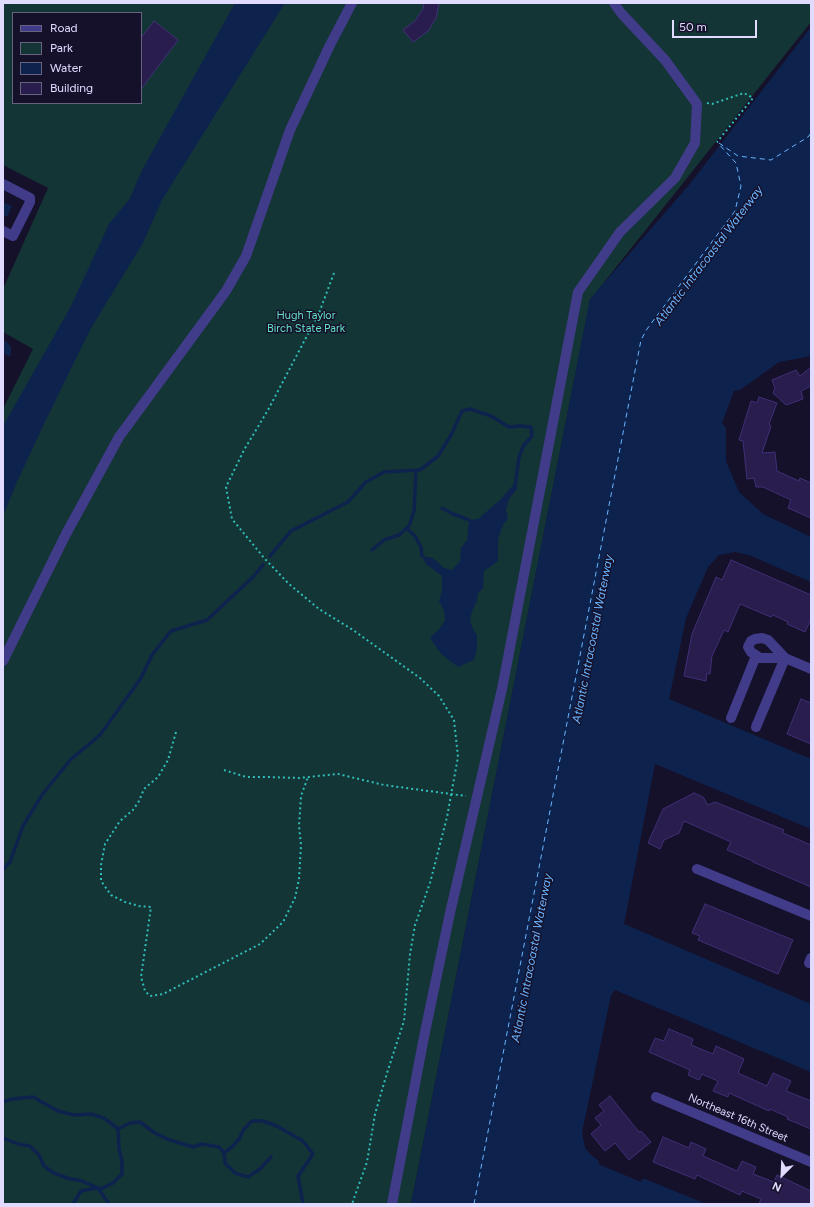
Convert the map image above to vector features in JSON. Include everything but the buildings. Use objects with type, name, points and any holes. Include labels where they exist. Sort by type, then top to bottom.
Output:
[{"type":"street","points":[[3,660],[66,534],[120,438],[226,291],[246,256],[290,130],[330,45],[352,3]]},
{"type":"street","points":[[392,1204],[425,1032],[450,913],[502,689],[578,292],[620,232],[675,178],[695,143],[697,104],[665,60],[621,13],[614,3]]},
{"type":"street","points":[[3,184],[30,198],[30,202],[13,236],[3,231]]},
{"type":"street","points":[[785,658],[768,640],[762,638],[751,641],[748,647],[751,652],[760,658],[785,658],[811,668]]},
{"type":"street","points":[[731,718],[756,656]]},
{"type":"street","points":[[756,727],[785,658]]},
{"type":"street","points":[[697,869],[811,916]]},
{"type":"street","name":"Northeast 16th Street","points":[[656,1097],[811,1162]]},
{"type":"path","points":[[694,100],[712,104],[744,93],[753,98],[717,142]]},
{"type":"path","points":[[334,273],[319,313],[268,410],[244,450],[226,488],[232,519],[265,559],[289,584],[319,609],[353,630],[420,678],[440,696],[454,720],[458,757],[430,884],[416,925],[410,954],[404,1020],[375,1114],[367,1162],[352,1204]]},
{"type":"path","points":[[176,732],[168,760],[158,777],[144,789],[133,810],[120,821],[106,844],[100,865],[101,881],[111,895],[125,902],[139,906],[151,907],[141,977],[145,991],[150,996],[163,994],[260,944],[283,922],[295,898],[299,878],[301,845],[299,826],[301,796],[308,777]]},
{"type":"path","points":[[224,770],[246,777],[308,777],[338,774],[384,785],[477,798]]},
{"type":"green space","name":"Hugh Taylor Birch State Park","points":[[3,3],[811,3],[811,22],[590,300],[411,1204],[3,1204],[3,409],[33,349],[3,332],[3,289],[48,188],[3,165]]},
{"type":"water","points":[[235,3],[285,3],[162,200],[143,243],[90,330],[43,426],[3,516],[3,426],[71,306],[109,224],[130,198],[142,170]]},
{"type":"water","name":"Atlantic Intracoastal Waterway","points":[[811,27],[811,356],[779,362],[740,390],[734,391],[722,423],[726,428],[726,461],[739,492],[763,514],[811,537],[811,582],[749,555],[735,552],[719,555],[708,567],[686,618],[669,699],[811,759],[811,829],[655,764],[624,924],[811,1004],[811,1072],[615,990],[611,995],[582,1132],[585,1148],[599,1161],[598,1164],[641,1182],[642,1179],[645,1179],[706,1204],[411,1204],[590,299],[689,185]]},
{"type":"water","points":[[3,202],[12,206],[7,217],[3,215]]},
{"type":"water","points":[[3,341],[6,341],[11,347],[10,356],[6,355],[3,351]]},
{"type":"water","points":[[513,485],[517,489],[509,499],[506,510],[508,518],[503,525],[498,539],[498,561],[484,571],[483,589],[478,593],[477,601],[472,611],[470,621],[477,635],[477,649],[474,660],[458,667],[441,654],[430,638],[440,628],[445,620],[444,611],[439,601],[442,591],[442,576],[426,564],[422,556],[433,558],[444,568],[452,570],[460,561],[461,548],[467,540],[469,520],[478,519],[501,499]]},
{"type":"waterway","points":[[270,556],[291,531],[348,502],[366,482],[384,472],[420,470],[438,456],[451,435],[462,411],[470,409],[491,416],[509,427],[531,427],[532,436],[524,445],[519,457],[515,487]]},
{"type":"waterway","points":[[372,550],[384,540],[399,535],[409,526],[414,511],[416,470]]},
{"type":"waterway","points":[[442,508],[469,520]]},
{"type":"waterway","points":[[406,528],[415,536],[421,547],[422,556]]},
{"type":"waterway","points":[[3,869],[10,862],[23,826],[42,795],[70,760],[100,735],[141,678],[152,655],[171,631],[207,620],[253,577],[263,565]]},
{"type":"waterway","points":[[3,1102],[12,1099],[33,1097],[58,1111],[74,1115],[91,1114],[104,1118],[118,1129]]},
{"type":"waterway","points":[[118,1129],[130,1123],[140,1122],[155,1133],[167,1139],[193,1147],[202,1144],[219,1147],[224,1153],[233,1146],[239,1139],[244,1129],[252,1121],[263,1121],[277,1126],[303,1141],[313,1154],[298,1176],[303,1204]]},
{"type":"waterway","points":[[73,1204],[81,1191],[103,1188],[113,1183],[122,1174],[118,1129]]},
{"type":"waterway","points":[[3,1138],[18,1144],[30,1146],[39,1155],[44,1166],[54,1173],[67,1178],[82,1181],[98,1188],[109,1204]]},
{"type":"waterway","points":[[224,1153],[225,1163],[235,1173],[248,1177],[260,1169],[271,1157]]},
{"type":"ferry route","points":[[719,143],[738,156],[771,160],[808,137],[811,133]]},
{"type":"ferry route","points":[[474,1204],[641,340],[647,329],[735,211],[741,186],[736,163],[717,142]]}]
